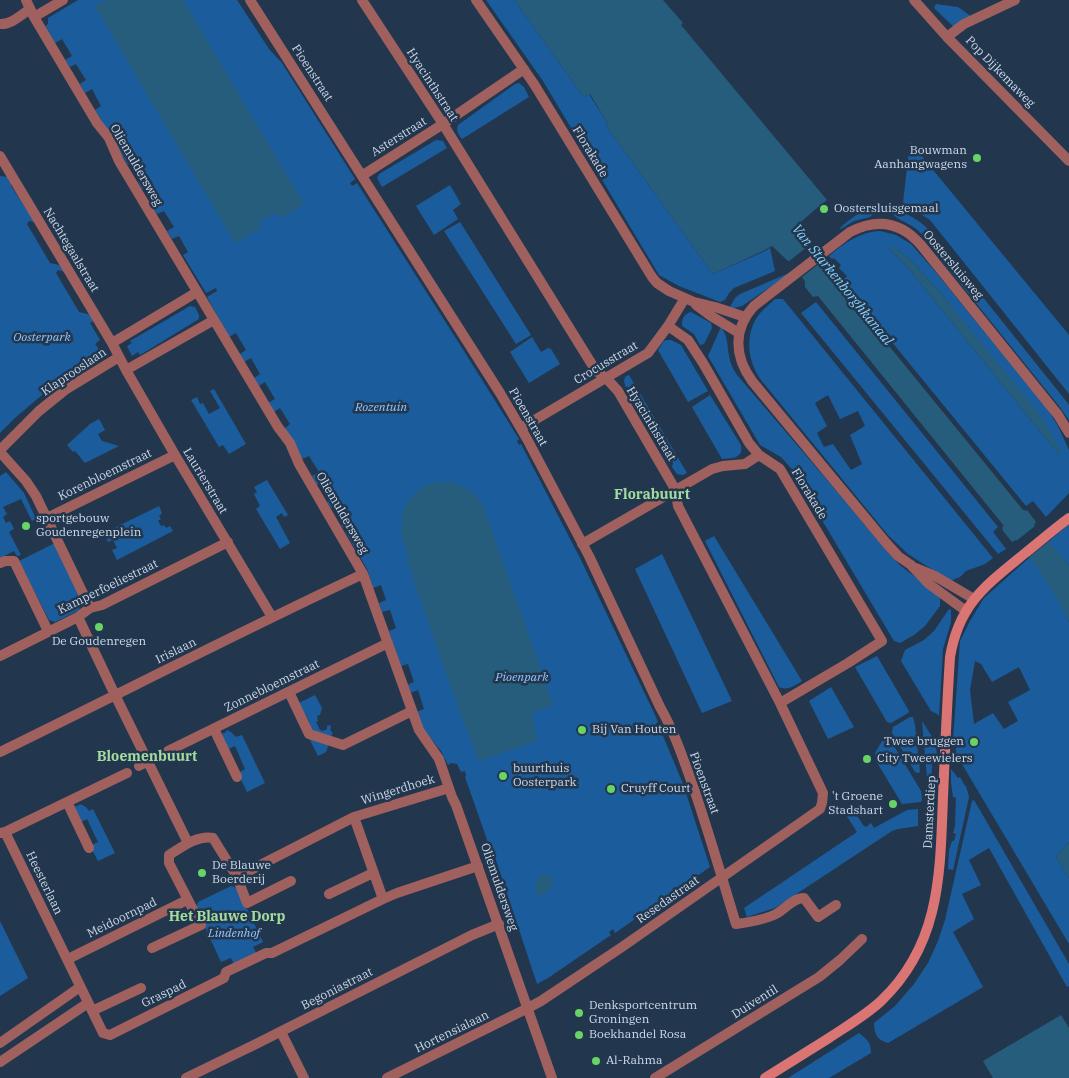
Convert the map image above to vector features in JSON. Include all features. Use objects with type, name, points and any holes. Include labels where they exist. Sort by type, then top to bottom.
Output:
[{"type":"main road","name":"Damsterdiep","points":[[765,1078],[859,1019],[892,990],[910,965],[925,936],[937,895],[952,643],[960,621],[974,599],[990,582],[1069,518]]},
{"type":"street","points":[[0,24],[10,22],[30,9],[63,0]]},
{"type":"street","name":"Pioenstraat","points":[[250,0],[521,428],[582,544],[668,721],[703,814],[736,924],[775,915],[798,898],[804,898],[818,917],[836,906]]},
{"type":"street","name":"Hyacinthstraat","points":[[362,0],[442,124],[596,371],[606,378],[618,391],[675,489],[678,506],[780,703],[823,793],[820,809]]},
{"type":"street","name":"Florakade","points":[[476,0],[534,84],[657,283],[668,291],[689,300],[745,317]]},
{"type":"street","name":"Pop Dijkemaweg","points":[[914,0],[947,37],[1069,161]]},
{"type":"street","points":[[947,37],[964,24],[1015,0]]},
{"type":"street","name":"Oliemuldersweg","points":[[30,9],[97,123],[109,138],[119,161],[197,292],[278,427],[290,443],[299,464],[363,574],[419,730],[440,759],[552,1078]]},
{"type":"street","name":"Asterstraat","points":[[362,175],[524,69]]},
{"type":"street","name":"Nachtegaalstraat","points":[[0,156],[119,357]]},
{"type":"street","name":"Oostersluisweg","points":[[974,599],[898,556],[752,381],[741,360],[738,346],[739,333],[745,317],[754,306],[850,232],[866,225],[883,224],[900,228],[908,232],[922,245],[1058,415],[1069,434]]},
{"type":"street","name":"Klaprooslaan","points":[[112,343],[197,292]]},
{"type":"street","name":"Florakade","points":[[689,300],[739,333]]},
{"type":"street","name":"Crocusstraat","points":[[521,428],[648,353],[689,300]]},
{"type":"street","points":[[126,370],[214,320]]},
{"type":"street","name":"Florakade","points":[[668,326],[688,340],[749,443],[759,455],[780,469],[882,641],[780,703]]},
{"type":"street","name":"Klaprooslaan","points":[[0,451],[39,411],[65,390],[119,357]]},
{"type":"street","name":"Laurierstraat","points":[[119,357],[272,617]]},
{"type":"street","points":[[0,451],[26,481],[36,496],[90,608]]},
{"type":"street","name":"Korenbloemstraat","points":[[47,518],[175,455]]},
{"type":"street","points":[[582,544],[712,469],[745,464],[759,455]]},
{"type":"street","name":"Kamperfoeliestraat","points":[[0,656],[78,617],[90,608],[102,605],[228,542]]},
{"type":"street","points":[[0,563],[14,561],[48,631]]},
{"type":"street","name":"Oostersluisweg","points":[[911,565],[929,584],[966,611]]},
{"type":"street","name":"Irislaan","points":[[0,752],[363,574]]},
{"type":"street","points":[[78,617],[188,843]]},
{"type":"street","name":"Zonnebloemstraat","points":[[168,751],[388,643]]},
{"type":"street","points":[[289,692],[309,734],[343,745],[412,711]]},
{"type":"street","points":[[214,729],[237,777]]},
{"type":"street","points":[[3,833],[127,773]]},
{"type":"street","name":"Wingerdhoek","points":[[384,899],[354,817],[449,788]]},
{"type":"street","points":[[68,802],[88,848]]},
{"type":"street","name":"Resedastraat","points":[[528,1008],[622,947],[820,809]]},
{"type":"street","points":[[236,877],[354,817]]},
{"type":"street","name":"Heesterlaan","points":[[3,833],[61,945],[103,1033],[110,1035]]},
{"type":"street","points":[[152,948],[201,925],[169,863],[170,855],[188,843],[206,836],[213,838],[236,877],[247,903],[291,881]]},
{"type":"street","points":[[384,899],[396,893],[478,866]]},
{"type":"street","points":[[329,894],[373,873]]},
{"type":"street","name":"Graspad","points":[[110,1035],[224,978],[226,972],[266,953],[272,953],[384,899]]},
{"type":"street","name":"Meidoornpad","points":[[68,959],[187,900]]},
{"type":"street","name":"Begoniastraat","points":[[186,1078],[499,924]]},
{"type":"street","name":"Duiventil","points":[[655,1078],[819,977],[862,939]]},
{"type":"street","points":[[0,1043],[80,987]]},
{"type":"street","points":[[0,1062],[90,1007],[141,988]]},
{"type":"street","name":"Hortensialaan","points":[[387,1078],[528,1008]]},
{"type":"street","points":[[281,1032],[304,1078]]},
{"type":"green space","name":"Pioenpark","points":[[78,0],[237,0],[269,49],[282,63],[355,179],[350,183],[352,186],[357,183],[519,439],[517,441],[519,445],[521,444],[580,558],[655,715],[658,722],[656,723],[658,731],[661,731],[683,784],[710,867],[615,933],[613,929],[609,932],[611,935],[537,984],[494,850],[491,851],[465,777],[465,771],[461,772],[457,764],[451,763],[448,765],[441,751],[424,730],[416,712],[424,709],[418,690],[410,693],[407,685],[414,682],[408,664],[401,666],[389,631],[396,628],[390,610],[382,612],[379,603],[386,600],[381,585],[373,588],[367,569],[345,531],[353,525],[351,523],[343,528],[341,525],[347,521],[338,505],[331,508],[327,502],[334,498],[324,481],[317,485],[312,476],[319,472],[309,456],[302,459],[284,429],[290,424],[280,408],[274,412],[268,403],[275,399],[265,382],[259,386],[254,378],[260,374],[251,358],[244,362],[240,354],[246,350],[236,333],[229,337],[207,297],[217,291],[216,288],[206,293],[183,255],[188,252],[179,236],[172,239],[167,231],[174,227],[164,211],[157,214],[152,207],[159,202],[149,186],[142,189],[138,182],[144,178],[134,161],[128,165],[95,110],[101,106],[92,89],[85,93],[80,84],[86,80],[76,64],[70,67],[65,60],[72,56],[62,39],[55,43],[45,26],[48,24],[48,18]]},
{"type":"green space","points":[[486,0],[514,0],[584,97],[589,94],[608,124],[606,126],[713,274],[770,248],[775,271],[734,288],[725,300],[720,302],[679,286],[659,275],[543,81]]},
{"type":"green space","points":[[936,4],[958,7],[972,17],[956,29],[934,8]]},
{"type":"green space","points":[[519,83],[524,87],[529,97],[462,139],[457,129],[458,125]]},
{"type":"green space","points":[[436,140],[443,141],[447,148],[382,187],[377,178],[379,174]]},
{"type":"green space","points":[[910,142],[1069,335],[1069,394],[930,220],[903,203]]},
{"type":"green space","name":"Oosterpark","points":[[0,176],[8,177],[11,186],[35,222],[29,221],[27,224],[50,263],[63,266],[65,272],[58,270],[56,273],[79,312],[92,315],[95,320],[90,323],[100,340],[95,344],[103,355],[61,378],[0,433]]},
{"type":"green space","points":[[450,185],[461,204],[453,210],[458,219],[434,235],[416,206]]},
{"type":"green space","points":[[876,208],[870,217],[854,221],[840,228],[856,215]]},
{"type":"green space","points":[[890,209],[911,216],[929,230],[1069,405],[1069,420],[927,240],[915,228],[894,216]]},
{"type":"green space","points":[[460,222],[531,335],[516,344],[444,231]]},
{"type":"green space","points":[[880,231],[896,235],[911,244],[1046,407],[1058,426],[1069,450],[1069,493],[1046,517],[1033,501],[1026,506],[842,281],[847,276],[839,268],[841,265],[829,256],[853,239]],"holes":[[[888,247],[899,251],[911,260],[937,289],[1040,416],[1061,454],[1039,430],[904,263]]]},
{"type":"green space","points":[[787,274],[742,306],[730,307],[735,298],[740,294]]},
{"type":"green space","points":[[775,299],[783,299],[993,558],[985,564],[966,571],[960,577],[950,581],[908,554],[888,535],[756,372],[750,354],[750,335],[757,318]],"holes":[[[828,395],[840,419],[858,411],[865,426],[850,435],[862,464],[851,470],[833,444],[824,447],[817,433],[827,426],[815,403]]]},
{"type":"green space","points":[[816,302],[998,527],[993,532],[1006,549],[998,554],[801,313]]},
{"type":"green space","points":[[190,306],[195,307],[199,319],[140,355],[138,352],[132,356],[127,346],[132,343],[130,341]]},
{"type":"green space","points":[[691,312],[711,323],[712,328],[704,344],[700,345],[694,334],[682,326],[684,317]]},
{"type":"green space","points":[[721,327],[726,337],[729,359],[737,375],[887,552],[901,566],[940,596],[940,606],[925,626],[914,635],[900,643],[894,641],[791,468],[781,457],[760,445],[708,356]]},
{"type":"green space","points":[[532,337],[541,352],[548,348],[551,349],[560,364],[529,383],[510,352]]},
{"type":"green space","points":[[666,340],[671,340],[681,345],[708,391],[688,402],[658,350]]},
{"type":"green space","points":[[629,375],[687,473],[683,475],[677,474],[672,467],[673,463],[627,386],[626,388],[624,381],[625,377]]},
{"type":"green space","points":[[214,389],[246,444],[229,454],[223,445],[219,447],[191,400],[197,397],[200,404],[203,403],[209,414],[220,408],[210,391]]},
{"type":"green space","points":[[710,395],[741,445],[741,453],[736,457],[722,459],[692,407]]},
{"type":"green space","points":[[99,419],[105,430],[98,434],[102,441],[119,446],[85,463],[67,445],[90,424]]},
{"type":"green space","points":[[6,472],[24,493],[36,519],[32,521],[21,499],[3,507],[7,514],[3,517],[6,523],[10,521],[14,529],[9,532],[21,555],[17,556],[14,551],[0,558],[0,476]]},
{"type":"green space","points":[[267,480],[288,515],[284,517],[282,513],[276,517],[290,543],[280,549],[256,509],[260,506],[254,494],[257,492],[254,487]]},
{"type":"green space","points":[[159,506],[162,513],[159,516],[161,519],[158,521],[161,526],[164,525],[166,528],[170,526],[173,531],[117,560],[112,550],[117,548],[113,540],[108,542],[104,533]]},
{"type":"green space","points":[[1069,524],[1069,565],[1048,542]]},
{"type":"green space","points":[[714,536],[802,681],[794,686],[788,688],[779,687],[705,541]]},
{"type":"green space","points":[[55,543],[82,597],[79,610],[55,622],[49,620],[19,561]]},
{"type":"green space","points":[[662,554],[732,701],[702,713],[635,569]]},
{"type":"green space","points":[[1030,557],[1061,604],[1069,622],[1069,842],[1056,857],[1069,878],[1069,944],[956,754],[956,745],[953,741],[960,641],[984,598]],"holes":[[[975,661],[981,664],[992,682],[1019,667],[1030,690],[1008,702],[1018,721],[1004,729],[993,713],[974,724],[970,690]]]},
{"type":"green space","points":[[949,609],[951,610],[951,622],[943,649],[939,716],[931,711],[901,661],[905,650],[924,640],[934,631]]},
{"type":"green space","points":[[877,656],[909,711],[891,723],[887,722],[855,667]]},
{"type":"green space","points":[[831,687],[854,727],[828,739],[809,701]]},
{"type":"green space","points":[[315,695],[322,708],[316,722],[320,730],[323,731],[330,725],[330,730],[333,733],[330,738],[311,731],[305,713],[301,713],[297,704]]},
{"type":"green space","points":[[913,717],[915,725],[920,772],[918,773],[915,772],[892,733],[893,727]]},
{"type":"green space","points":[[922,721],[936,743],[937,758],[932,760],[931,800],[929,801]]},
{"type":"green space","points":[[227,730],[236,737],[242,735],[265,783],[247,792],[238,773],[245,769],[235,746],[227,750],[222,737],[223,733]]},
{"type":"green space","points":[[308,736],[329,744],[326,752],[318,756]]},
{"type":"green space","points":[[885,736],[888,736],[921,791],[921,802],[902,804],[876,761],[875,753]]},
{"type":"green space","points":[[951,769],[966,786],[969,797],[953,870],[948,869],[949,850],[956,834],[953,833],[956,798],[953,797]]},
{"type":"green space","points":[[974,800],[1069,964],[1069,986],[1067,987],[989,848],[969,860],[981,885],[962,894],[974,919],[953,932],[983,987],[888,1043],[877,1036],[874,1023],[895,1006],[914,984],[928,963],[938,941],[945,920],[972,801]]},
{"type":"green space","points":[[80,804],[89,811],[93,809],[115,853],[98,861],[90,846],[98,842],[87,819],[79,823],[75,811],[75,806]]},
{"type":"green space","points":[[918,809],[918,826],[892,831],[775,908],[747,917],[744,908],[857,832],[843,810],[854,811],[863,825],[866,827],[871,823],[874,828],[907,810]]},
{"type":"green space","name":"Lindenhof","points":[[231,886],[237,888],[263,942],[253,947],[257,954],[234,964],[231,958],[221,962],[196,908],[198,902]]},
{"type":"green space","points":[[0,921],[28,978],[0,996]]},
{"type":"green space","points":[[859,1033],[868,1042],[871,1053],[829,1078],[788,1078]]},
{"type":"shaded area","points":[[106,0],[183,0],[304,204],[282,218],[275,213],[259,222],[260,229],[235,243],[95,6]]},
{"type":"shaded area","points":[[514,0],[663,0],[683,23],[681,25],[827,200],[820,209],[818,207],[796,226],[805,243],[824,266],[829,266],[838,277],[836,281],[1023,510],[1027,510],[1036,522],[1034,525],[1069,565],[1069,622],[1052,589],[1024,549],[1016,540],[1012,542],[1003,531],[1002,527],[1004,526],[818,296],[813,297],[805,287],[805,281],[788,261],[772,246],[713,274],[606,126],[608,124],[590,94],[584,97]]},
{"type":"shaded area","points":[[888,247],[893,247],[911,260],[937,289],[1041,416],[1062,454],[1059,454],[904,263]]},
{"type":"shaded area","points":[[450,482],[470,491],[484,507],[553,705],[532,713],[537,741],[479,761],[424,611],[401,535],[403,511],[409,500],[423,487],[436,483]]},
{"type":"shaded area","points":[[1069,842],[1069,878],[1056,857]]},
{"type":"shaded area","points":[[544,874],[551,876],[552,886],[545,894],[538,895],[536,883]]},
{"type":"shaded area","points":[[1061,1015],[1069,1028],[1069,1078],[993,1078],[983,1061]]},
{"type":"pier","points":[[808,246],[821,262],[801,278],[788,262]]},
{"type":"pier","points":[[1035,526],[1048,542],[1028,558],[1015,542]]},
{"type":"place","name":"Bouwman Aanhangwagens","points":[[977,158]]},
{"type":"place","name":"Oostersluisgemaal","points":[[824,209]]},
{"type":"place","name":"sportgebouw Goudenregenplein","points":[[26,526]]},
{"type":"place","name":"De Goudenregen","points":[[99,627]]},
{"type":"place","name":"Bij Van Houten","points":[[582,730]]},
{"type":"place","name":"Twee bruggen","points":[[974,742]]},
{"type":"place","name":"City Tweewielers","points":[[867,759]]},
{"type":"place","name":"buurthuis Oosterpark","points":[[503,776]]},
{"type":"place","name":"Cruyff Court","points":[[611,789]]},
{"type":"place","name":"'t Groene Stadshart","points":[[893,804]]},
{"type":"place","name":"De Blauwe Boerderij","points":[[202,873]]},
{"type":"place","name":"Denksportcentrum Groningen","points":[[579,1013]]},
{"type":"place","name":"Boekhandel Rosa","points":[[579,1035]]},
{"type":"place","name":"Al-Rahma","points":[[596,1061]]},
{"type":"district","name":"Florabuurt","points":[[652,495]]},
{"type":"district","name":"Bloemenbuurt","points":[[147,757]]},
{"type":"district","name":"Het Blauwe Dorp","points":[[227,917]]},
{"type":"water label","name":"Van Starkenborghkanaal","points":[[842,285]]},
{"type":"park label","name":"Rozentuin","points":[[381,408]]}]
